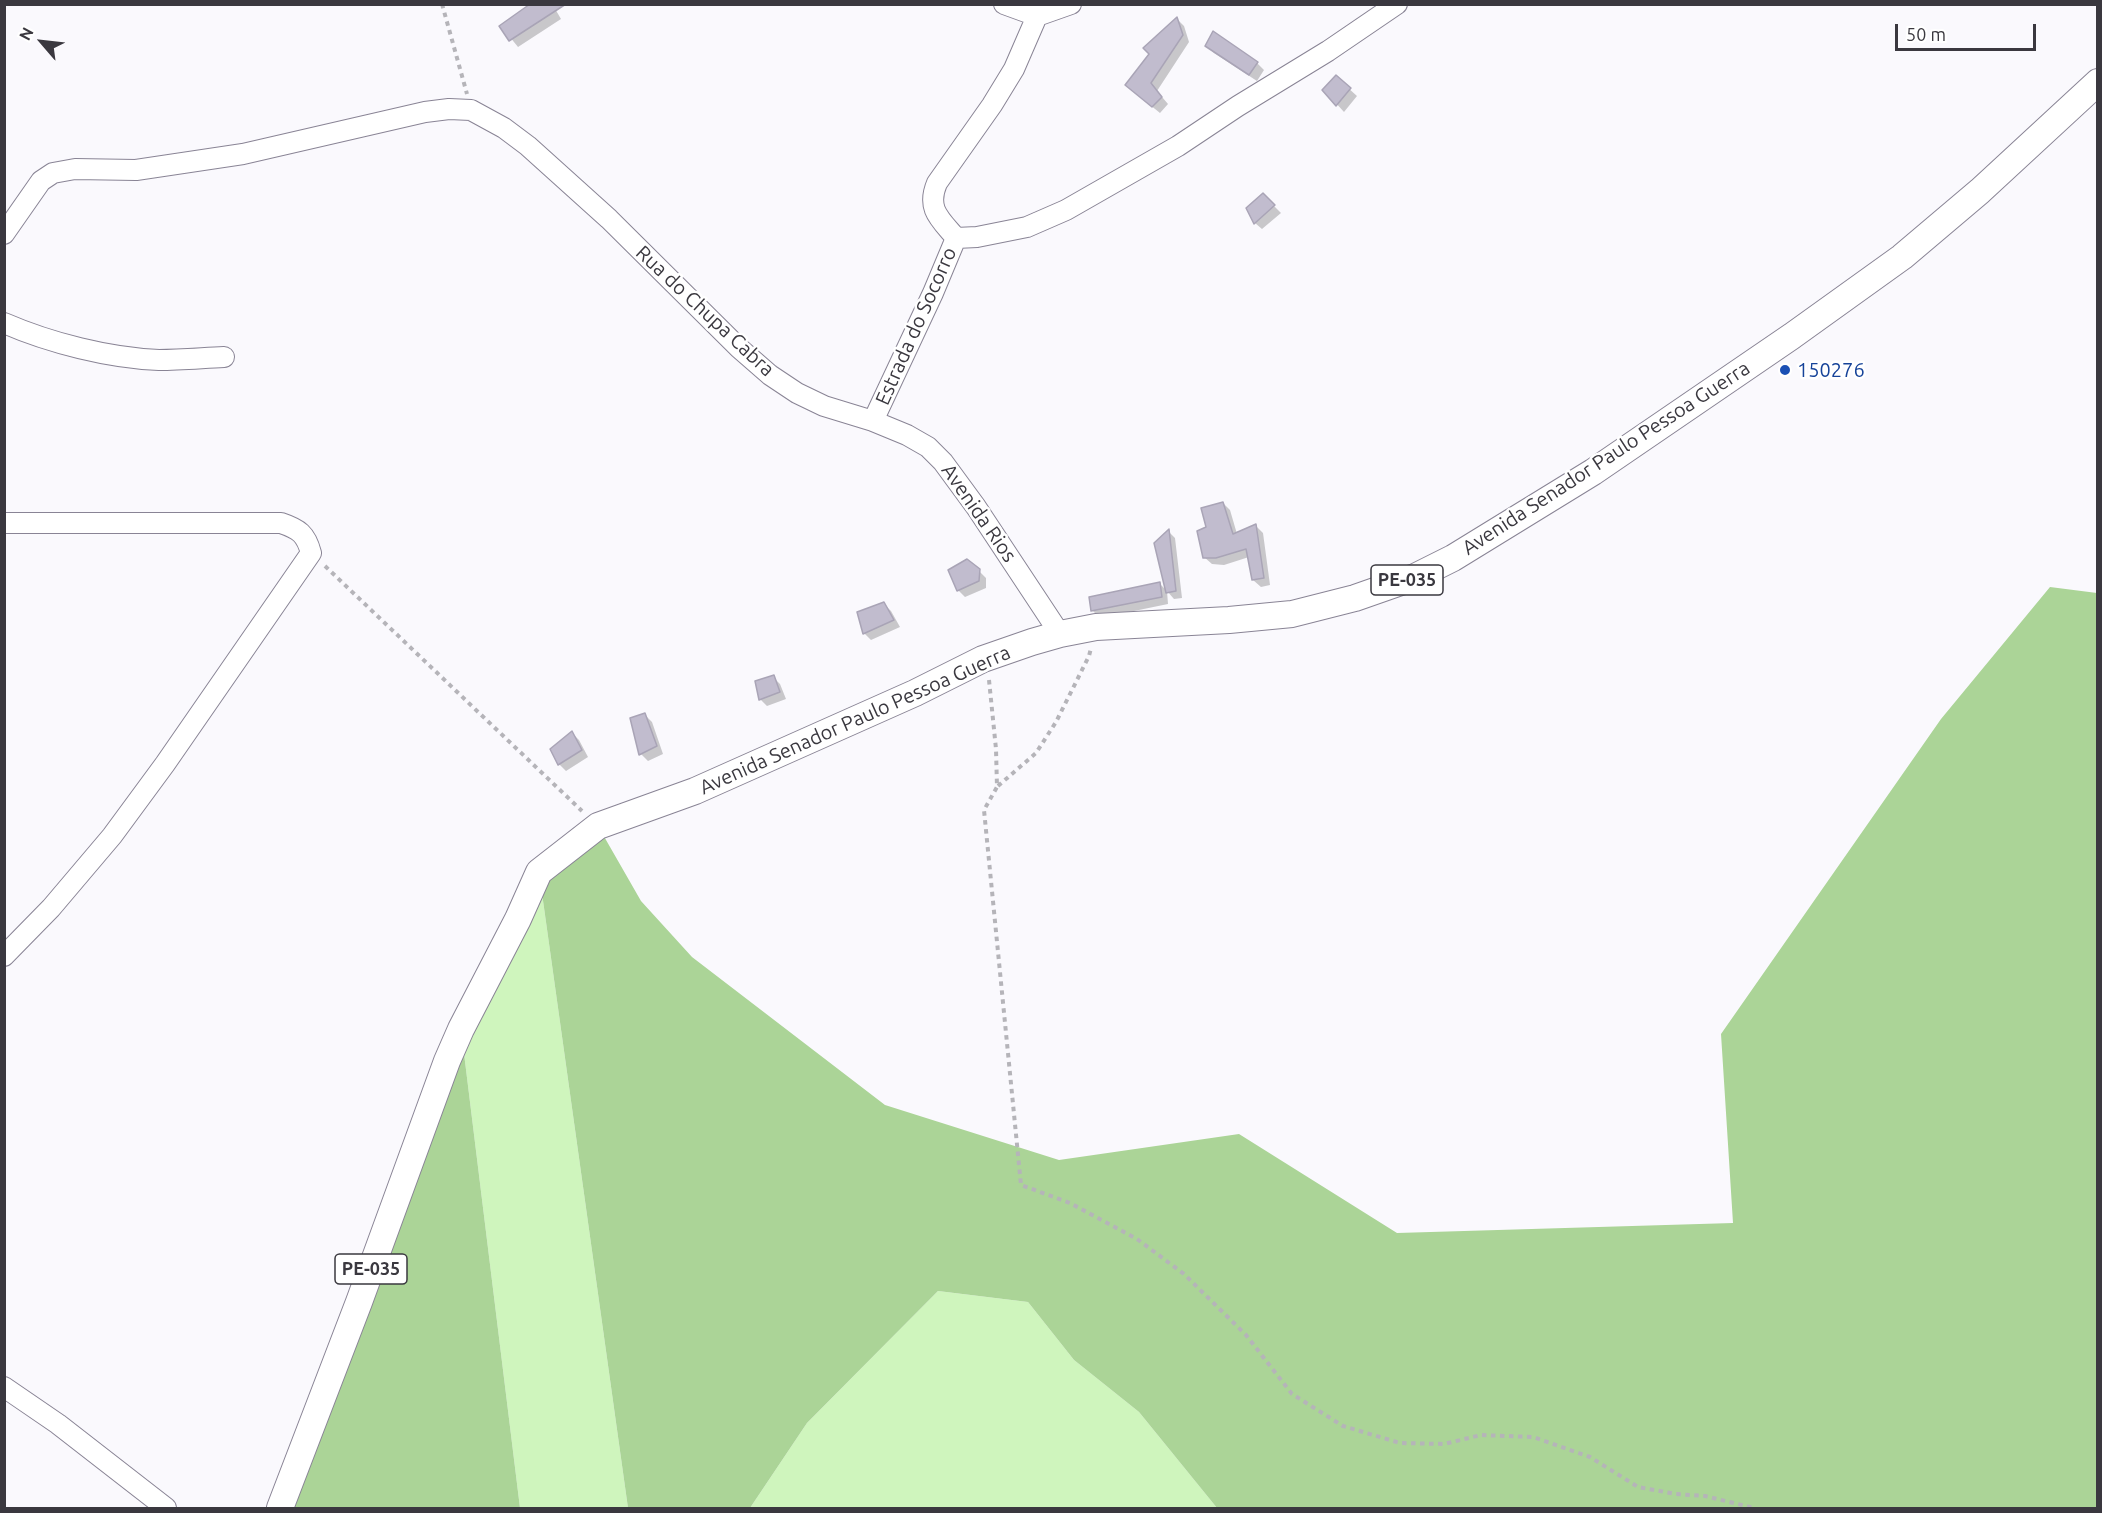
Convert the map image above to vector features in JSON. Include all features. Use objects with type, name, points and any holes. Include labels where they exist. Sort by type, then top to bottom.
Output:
[{"type":"main road","name":"Avenida Senador Paulo Pessoa Guerra","points":[[598,826],[715,783],[915,693],[983,659],[1060,634],[1096,627],[1229,620],[1292,614],[1355,598],[1415,577],[1454,558],[1593,472],[1902,257],[1988,184],[2097,82]]},
{"type":"main road","name":"PE-035","points":[[280,1509],[359,1302],[447,1060],[461,1029],[518,919],[539,872],[598,826]]},
{"type":"street","points":[[1004,4],[1036,10],[1071,4]]},
{"type":"street","points":[[956,238],[977,237],[1027,227],[1066,210],[1178,146],[1328,51],[1397,4]]},
{"type":"street","name":"Estrada do Socorro","points":[[873,421],[956,238],[934,209],[932,195],[937,183],[992,105],[1014,69],[1036,10]]},
{"type":"street","points":[[4,234],[41,181],[53,173],[75,169],[136,170],[233,156],[425,112],[449,109],[471,110]]},
{"type":"street","name":"Rua do Chupa Cabra","points":[[471,110],[504,128],[528,146],[609,219],[739,348],[770,375],[796,393],[824,406],[873,421]]},
{"type":"street","points":[[4,323],[60,342],[119,356],[160,360],[224,357]]},
{"type":"street","name":"Avenida Rios","points":[[873,421],[907,435],[928,447],[943,462],[1000,541],[1060,634]]},
{"type":"street","points":[[4,523],[281,523],[299,531],[307,540],[311,553],[165,764],[112,836],[51,908],[4,956]]},
{"type":"street","points":[[4,1387],[58,1424],[166,1509]]},
{"type":"path","points":[[442,4],[471,110]]},
{"type":"path","points":[[311,553],[598,826]]},
{"type":"path","points":[[1096,627],[1089,656],[1056,722],[1036,753],[997,787],[984,810],[1021,1185],[1070,1203],[1137,1239],[1184,1274],[1246,1335],[1292,1394],[1343,1426],[1400,1443],[1444,1444],[1481,1435],[1533,1437],[1590,1457],[1638,1487],[1676,1494],[1705,1496],[1754,1509]]},
{"type":"path","points":[[983,659],[989,678],[997,787]]},
{"type":"green space","points":[[2050,587],[2097,593],[2097,1508],[1217,1508],[1139,1412],[1074,1360],[1028,1302],[938,1291],[807,1423],[750,1508],[628,1508],[539,872],[598,826],[641,901],[692,957],[885,1105],[1059,1160],[1239,1134],[1397,1233],[1733,1223],[1721,1034],[1941,719]]},
{"type":"green space","points":[[539,872],[628,1508],[520,1508],[461,1029]]},
{"type":"green space","points":[[461,1029],[520,1508],[280,1508]]},
{"type":"green space","points":[[938,1291],[1028,1302],[1074,1360],[1139,1412],[1217,1508],[750,1508],[807,1423]]},
{"type":"building","points":[[530,4],[566,4],[509,41],[499,26]]},
{"type":"building","points":[[1177,17],[1183,35],[1151,83],[1162,97],[1152,107],[1125,85],[1149,54],[1143,48]]},
{"type":"building","points":[[1213,31],[1258,62],[1249,75],[1205,46]]},
{"type":"building","points":[[1336,75],[1351,88],[1336,106],[1322,90]]},
{"type":"building","points":[[1263,193],[1275,205],[1254,224],[1246,208]]},
{"type":"building","points":[[1223,502],[1233,534],[1256,524],[1264,578],[1252,580],[1246,549],[1216,558],[1203,558],[1197,531],[1206,527],[1201,508]]},
{"type":"building","points":[[1169,529],[1176,591],[1166,593],[1154,543]]},
{"type":"building","points":[[967,559],[980,569],[979,581],[957,591],[948,570]]},
{"type":"building","points":[[1160,582],[1162,597],[1091,611],[1089,597]]},
{"type":"building","points":[[884,602],[894,620],[863,634],[857,612]]},
{"type":"building","points":[[774,675],[780,692],[759,700],[755,681]]},
{"type":"building","points":[[645,713],[657,746],[639,755],[630,718]]},
{"type":"building","points":[[572,731],[582,750],[558,765],[550,749]]},
{"type":"place","name":"150276","points":[[1785,370]]}]
